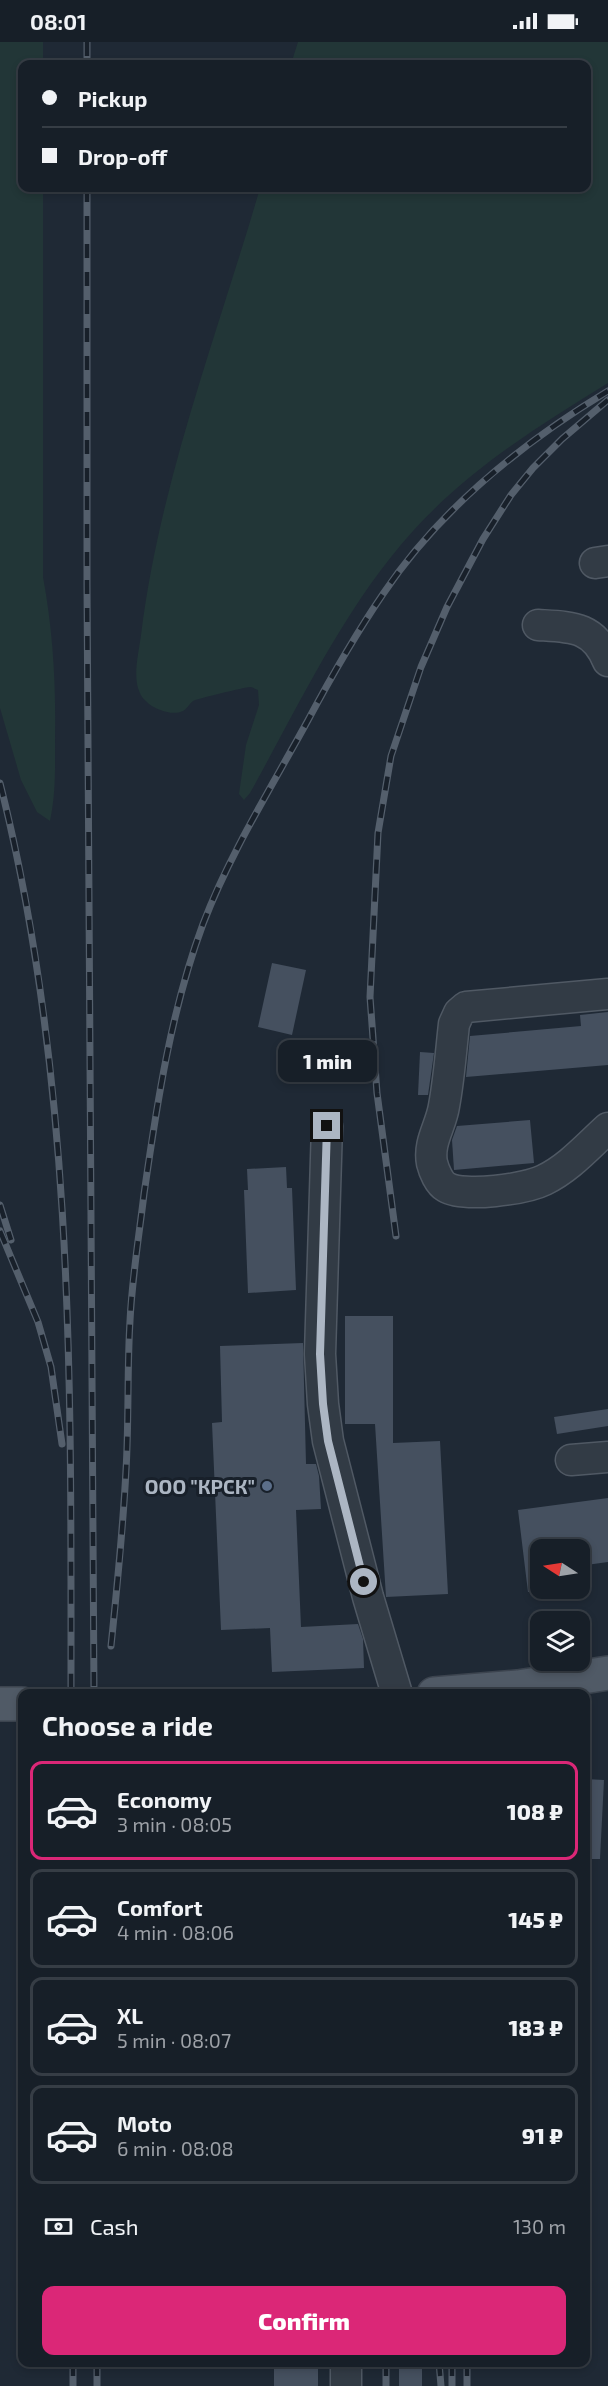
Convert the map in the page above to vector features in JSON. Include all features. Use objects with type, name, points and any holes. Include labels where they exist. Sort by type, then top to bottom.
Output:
[{"type":"main road","points":[[503,1689],[608,1673]]},
{"type":"main road","points":[[0,1704],[18,1704]]},
{"type":"lane","points":[[538,625],[572,627],[586,632],[602,648],[608,661]]},
{"type":"lane","points":[[608,994],[466,1007],[459,1013],[454,1024],[444,1109],[434,1134],[432,1164],[438,1178],[445,1186],[459,1191],[525,1187],[543,1181],[561,1170],[608,1128]]},
{"type":"lane","points":[[327,1126],[320,1354],[323,1404],[331,1452],[368,1597],[396,1689]]},
{"type":"lane","points":[[571,1460],[608,1456]]},
{"type":"lane","points":[[345,2367],[346,2386]]},
{"type":"green space","points":[[0,42],[43,42],[43,60],[18,60],[18,192],[43,192],[43,577],[51,637],[55,718],[55,780],[50,821],[37,812],[21,780],[0,708]]},
{"type":"green space","points":[[298,42],[608,42],[608,383],[505,450],[457,488],[413,531],[388,560],[344,624],[244,800],[239,794],[246,745],[259,705],[258,690],[250,687],[211,696],[193,701],[183,711],[170,713],[152,706],[142,697],[136,680],[136,672],[150,578],[176,465],[259,192],[591,192],[591,60],[292,60]]},
{"type":"building","points":[[272,963],[306,970],[292,1035],[258,1027]]},
{"type":"building","points":[[608,1012],[608,1065],[466,1077],[470,1036],[581,1026],[580,1015]]},
{"type":"building","points":[[420,1052],[434,1053],[428,1095],[418,1095]]},
{"type":"building","points":[[530,1120],[534,1163],[454,1170],[452,1140],[457,1126]]},
{"type":"building","points":[[286,1167],[287,1188],[292,1188],[296,1290],[248,1293],[244,1190],[248,1190],[247,1169]]},
{"type":"building","points":[[345,1316],[393,1316],[393,1443],[440,1441],[448,1594],[386,1597],[375,1424],[345,1424]]},
{"type":"building","points":[[303,1343],[306,1464],[316,1464],[321,1509],[296,1510],[301,1627],[358,1624],[363,1639],[364,1668],[272,1672],[270,1628],[221,1630],[212,1423],[222,1422],[220,1346]]},
{"type":"building","points":[[608,1409],[608,1426],[557,1434],[554,1417]]},
{"type":"building","points":[[608,1498],[608,1562],[590,1564],[590,1539],[530,1539],[530,1592],[528,1592],[518,1510]]},
{"type":"building","points":[[590,1779],[604,1780],[600,1859],[590,1859]]},
{"type":"building","points":[[274,2367],[318,2367],[318,2386],[274,2386]]},
{"type":"building","points":[[399,2367],[422,2367],[422,2386],[399,2386]]},
{"type":"railway","points":[[87,42],[87,60]]},
{"type":"railway","points":[[87,192],[87,584],[94,1689]]},
{"type":"railway","points":[[111,1646],[125,1492],[129,1339],[136,1257],[166,1057],[182,990],[203,924],[238,846],[343,657],[405,563],[430,534],[484,480],[544,433],[608,391]]},
{"type":"railway","points":[[396,1236],[377,1093],[370,997],[378,833],[391,756],[421,667],[447,607],[483,539],[511,495],[533,468],[562,439],[608,400]]},
{"type":"railway","points":[[0,783],[25,895],[43,1008],[55,1121],[64,1236],[68,1350],[71,1689]]},
{"type":"railway","points":[[0,1205],[11,1240]]},
{"type":"railway","points":[[0,1231],[38,1322],[51,1367],[62,1444]]},
{"type":"railway","points":[[73,2367],[73,2386]]},
{"type":"railway","points":[[97,2367],[97,2386]]},
{"type":"railway","points":[[386,2367],[386,2386]]},
{"type":"railway","points":[[439,2367],[441,2386]]},
{"type":"railway","points":[[452,2367],[452,2386]]},
{"type":"railway","points":[[467,2367],[467,2386]]},
{"type":"place","name":"ООО \"КРСК\"","points":[[267,1486]]},
{"type":"route","points":[[327,1126],[320,1354],[323,1404],[328,1441],[364,1582]]}]
